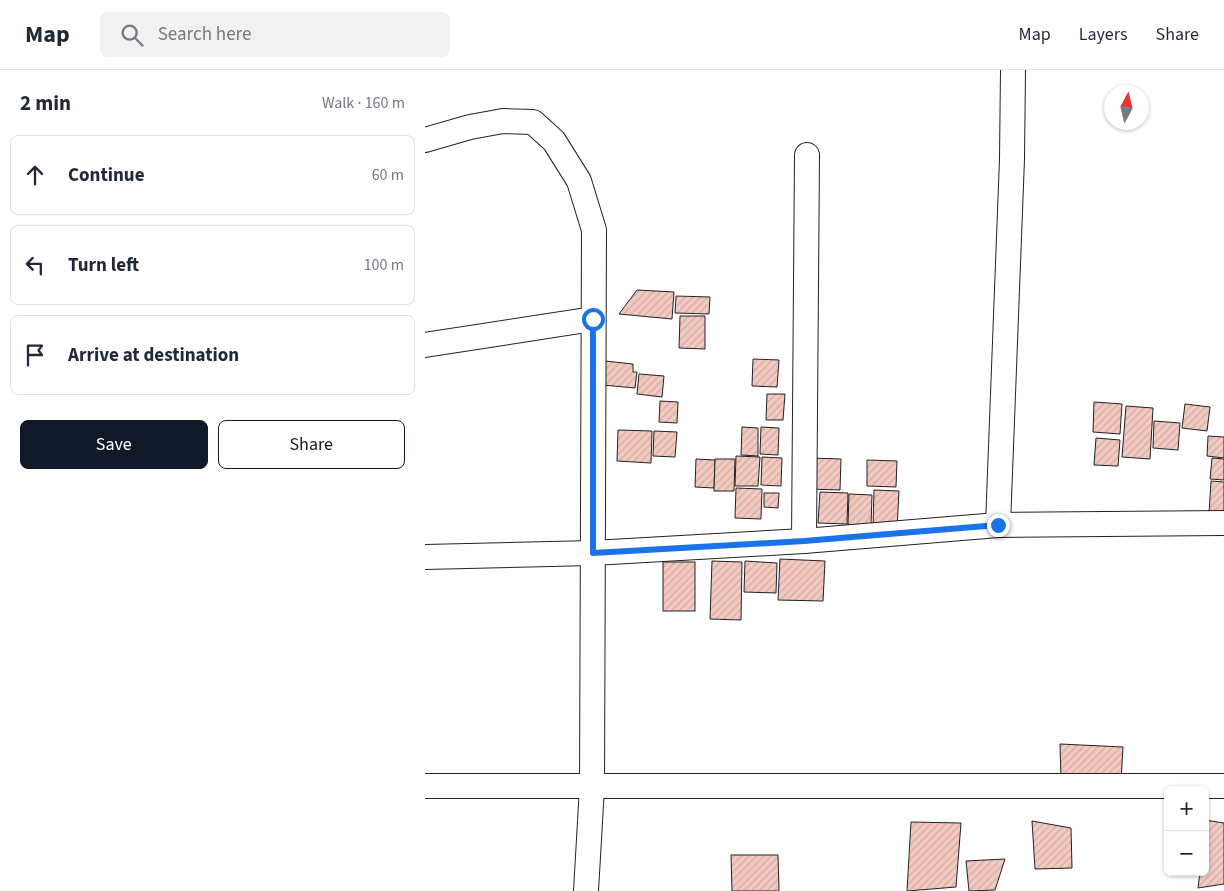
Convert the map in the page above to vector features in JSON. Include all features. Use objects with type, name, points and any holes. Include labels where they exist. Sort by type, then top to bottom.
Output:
[{"type":"street","points":[[998,525],[1012,159],[1013,70]]},
{"type":"street","points":[[425,140],[470,127],[503,122],[533,122],[554,141],[579,181],[594,230],[592,787],[586,891]]},
{"type":"street","points":[[804,541],[807,154]]},
{"type":"street","points":[[425,345],[593,319]]},
{"type":"street","points":[[425,557],[593,553],[804,541],[998,525],[1224,523]]},
{"type":"street","points":[[425,786],[1224,786]]},
{"type":"building","points":[[637,290],[674,292],[672,319],[619,314]]},
{"type":"building","points":[[676,296],[710,297],[709,314],[675,313]]},
{"type":"building","points":[[680,316],[705,316],[705,349],[679,348]]},
{"type":"building","points":[[753,359],[779,360],[777,387],[752,386]]},
{"type":"building","points":[[605,361],[633,364],[633,372],[637,372],[635,388],[603,385]]},
{"type":"building","points":[[639,374],[664,376],[662,397],[637,394]]},
{"type":"building","points":[[767,394],[785,394],[783,420],[766,420]]},
{"type":"building","points":[[660,401],[678,402],[677,423],[659,422]]},
{"type":"building","points":[[1094,402],[1122,404],[1120,434],[1093,432]]},
{"type":"building","points":[[1185,404],[1210,407],[1207,431],[1182,428]]},
{"type":"building","points":[[1126,406],[1153,408],[1150,459],[1122,457]]},
{"type":"building","points":[[1154,421],[1180,423],[1178,450],[1153,448]]},
{"type":"building","points":[[742,427],[758,428],[758,456],[741,455]]},
{"type":"building","points":[[761,427],[779,428],[778,455],[760,454]]},
{"type":"building","points":[[618,430],[652,431],[651,463],[617,461]]},
{"type":"building","points":[[654,431],[677,432],[675,457],[653,456]]},
{"type":"building","points":[[1208,436],[1224,437],[1224,458],[1207,456]]},
{"type":"building","points":[[1096,438],[1120,440],[1118,466],[1094,465]]},
{"type":"building","points":[[736,456],[760,457],[758,486],[735,486]]},
{"type":"building","points":[[762,457],[782,458],[781,486],[761,485]]},
{"type":"building","points":[[811,458],[841,459],[840,490],[809,489]]},
{"type":"building","points":[[1212,458],[1224,459],[1224,480],[1210,479]]},
{"type":"building","points":[[696,459],[715,460],[714,488],[695,487]]},
{"type":"building","points":[[715,459],[735,459],[734,491],[714,491]]},
{"type":"building","points":[[867,460],[897,461],[896,487],[867,486]]},
{"type":"building","points":[[1211,481],[1224,482],[1224,513],[1209,513]]},
{"type":"building","points":[[736,488],[762,489],[761,519],[735,518]]},
{"type":"building","points":[[874,490],[899,491],[897,529],[873,527]]},
{"type":"building","points":[[820,492],[848,493],[847,524],[818,523]]},
{"type":"building","points":[[764,493],[779,493],[778,508],[764,507]]},
{"type":"building","points":[[849,494],[872,495],[871,526],[848,525]]},
{"type":"building","points":[[780,559],[825,561],[823,601],[778,600]]},
{"type":"building","points":[[712,561],[742,562],[741,620],[710,619]]},
{"type":"building","points":[[745,561],[777,563],[776,593],[744,592]]},
{"type":"building","points":[[663,562],[695,562],[695,611],[663,611]]},
{"type":"building","points":[[1060,744],[1123,747],[1121,781],[1061,780]]},
{"type":"building","points":[[1032,821],[1071,828],[1072,868],[1035,869]]},
{"type":"building","points":[[1209,821],[1224,823],[1224,884],[1198,888],[1200,876],[1209,876]]},
{"type":"building","points":[[911,822],[961,823],[956,887],[907,891]]},
{"type":"building","points":[[731,855],[778,855],[779,891],[732,891]]},
{"type":"building","points":[[1005,859],[995,890],[969,891],[966,861]]},
{"type":"route","points":[[593,319],[593,553],[804,541],[998,525]]}]
